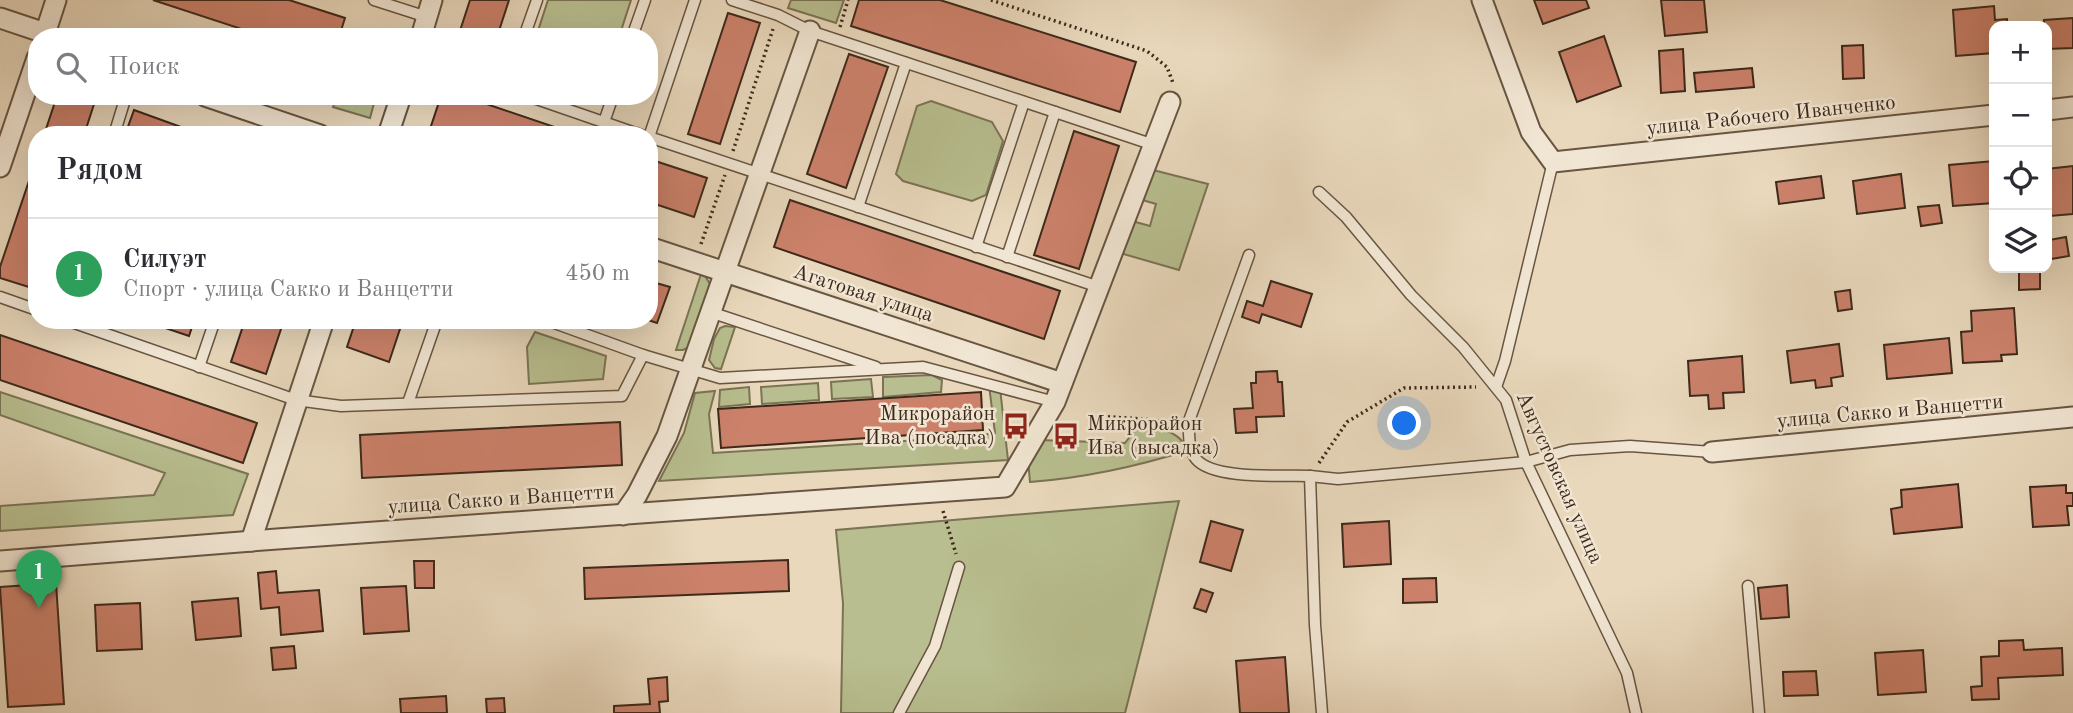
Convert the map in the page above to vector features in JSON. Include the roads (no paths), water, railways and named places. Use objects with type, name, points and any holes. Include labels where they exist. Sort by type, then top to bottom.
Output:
[{"type":"street","points":[[48,28],[56,0]]},
{"type":"street","points":[[1482,0],[1531,132],[1553,163]]},
{"type":"street","points":[[424,28],[430,9]]},
{"type":"street","points":[[0,18],[28,28]]},
{"type":"street","points":[[622,515],[637,495],[667,436],[810,31]]},
{"type":"street","points":[[0,167],[28,85]]},
{"type":"street","points":[[1055,402],[1170,103]]},
{"type":"street","points":[[226,105],[273,126]]},
{"type":"street","points":[[391,126],[398,105]]},
{"type":"street","points":[[2052,109],[2073,107]]},
{"type":"street","name":"улица Рабочего Иванченко","points":[[1553,163],[1989,116]]},
{"type":"street","name":"Агатовая улица","points":[[658,250],[1062,383]]},
{"type":"street","points":[[251,541],[321,329]]},
{"type":"street","name":"улица Сакко и Ванцетти","points":[[0,561],[1005,487],[1055,402]]},
{"type":"street","name":"улица Сакко и Ванцетти","points":[[1712,452],[2073,417]]},
{"type":"lane","points":[[374,0],[430,9]]},
{"type":"lane","points":[[527,28],[537,0]]},
{"type":"lane","points":[[635,28],[645,0]]},
{"type":"lane","points":[[653,126],[695,0]]},
{"type":"lane","points":[[732,0],[778,15],[810,31],[1154,145]]},
{"type":"lane","points":[[858,208],[906,62]]},
{"type":"lane","points":[[976,247],[1024,102]]},
{"type":"lane","points":[[117,126],[123,105]]},
{"type":"lane","points":[[554,105],[615,126]]},
{"type":"lane","points":[[604,122],[610,105]]},
{"type":"lane","points":[[1007,257],[1055,112]]},
{"type":"lane","points":[[658,140],[1099,287]]},
{"type":"lane","points":[[1496,387],[1505,361],[1553,163]]},
{"type":"lane","name":"Августовская улица","points":[[1319,192],[1346,217],[1411,295],[1464,347],[1506,400],[1527,462],[1627,673],[1636,713]]},
{"type":"lane","points":[[1249,255],[1189,421],[1189,441],[1194,458],[1207,469],[1223,473],[1338,479],[1527,462],[1570,450],[1594,448],[1630,446],[1712,452]]},
{"type":"lane","points":[[0,297],[28,307]]},
{"type":"lane","points":[[710,312],[883,369]]},
{"type":"lane","points":[[92,329],[296,400],[341,406],[622,396],[643,355]]},
{"type":"lane","points":[[199,366],[212,329]]},
{"type":"lane","points":[[408,403],[434,329]]},
{"type":"lane","points":[[572,329],[691,371],[720,378],[923,366],[1055,402]]},
{"type":"lane","points":[[1310,476],[1315,625],[1322,713]]},
{"type":"lane","points":[[899,713],[935,646],[959,567]]},
{"type":"lane","points":[[1748,586],[1759,713]]},
{"type":"place","name":"Микрорайон Ива (посадка)","points":[[1016,426]]},
{"type":"place","name":"Микрорайон Ива (высадка)","points":[[1066,436]]},
{"type":"place","name":"Силуэт","points":[[39,608]]}]
